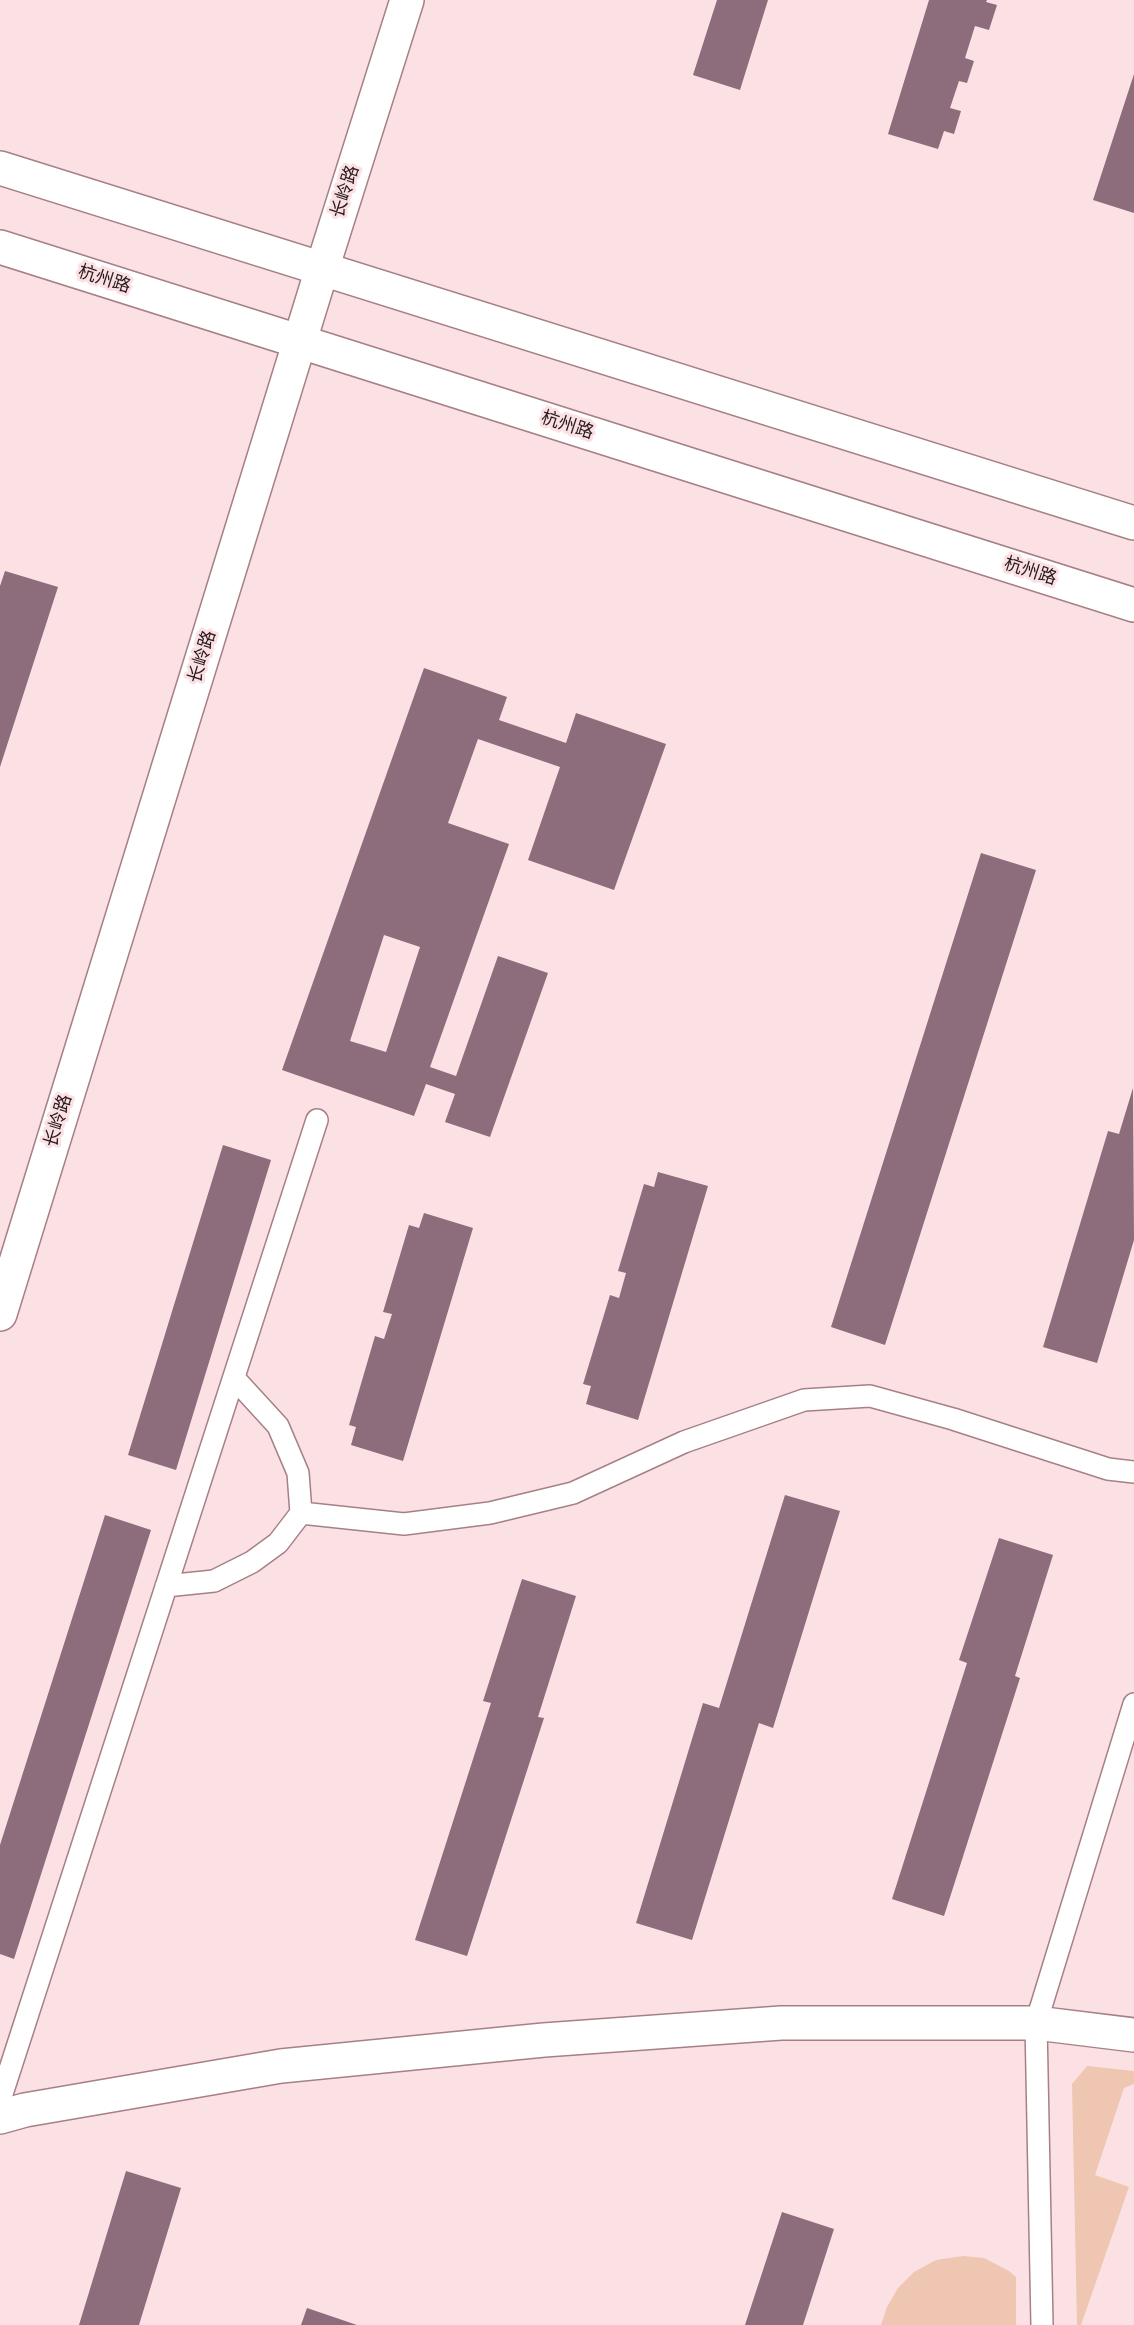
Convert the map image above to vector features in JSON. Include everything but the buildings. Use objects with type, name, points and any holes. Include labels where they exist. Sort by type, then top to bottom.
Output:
[{"type":"street","name":"长岭路","points":[[0,1314],[407,0]]},
{"type":"street","points":[[0,168],[1134,523]]},
{"type":"street","name":"杭州路","points":[[0,247],[1134,605]]},
{"type":"street","points":[[0,2117],[25,2110],[281,2066],[544,2040],[781,2023],[1036,2023],[1134,2035]]},
{"type":"lane","points":[[0,2100],[317,1120]]},
{"type":"lane","points":[[166,1586],[214,1581],[252,1562],[278,1543],[301,1513],[298,1473],[279,1426],[234,1378]]},
{"type":"lane","points":[[301,1513],[404,1524],[490,1513],[573,1493],[684,1442],[804,1400],[870,1396],[953,1419],[1108,1469],[1134,1472]]},
{"type":"lane","points":[[1042,2325],[1036,2023],[1134,1704]]},
{"type":"shaded area","points":[[1087,2066],[1134,2071],[1134,2084],[1124,2088],[1095,2175],[1129,2187],[1081,2325],[1077,2325],[1072,2084]]},
{"type":"shaded area","points":[[963,2256],[984,2258],[1016,2277],[1016,2325],[881,2325],[887,2307],[898,2288],[914,2272],[936,2260]]}]
